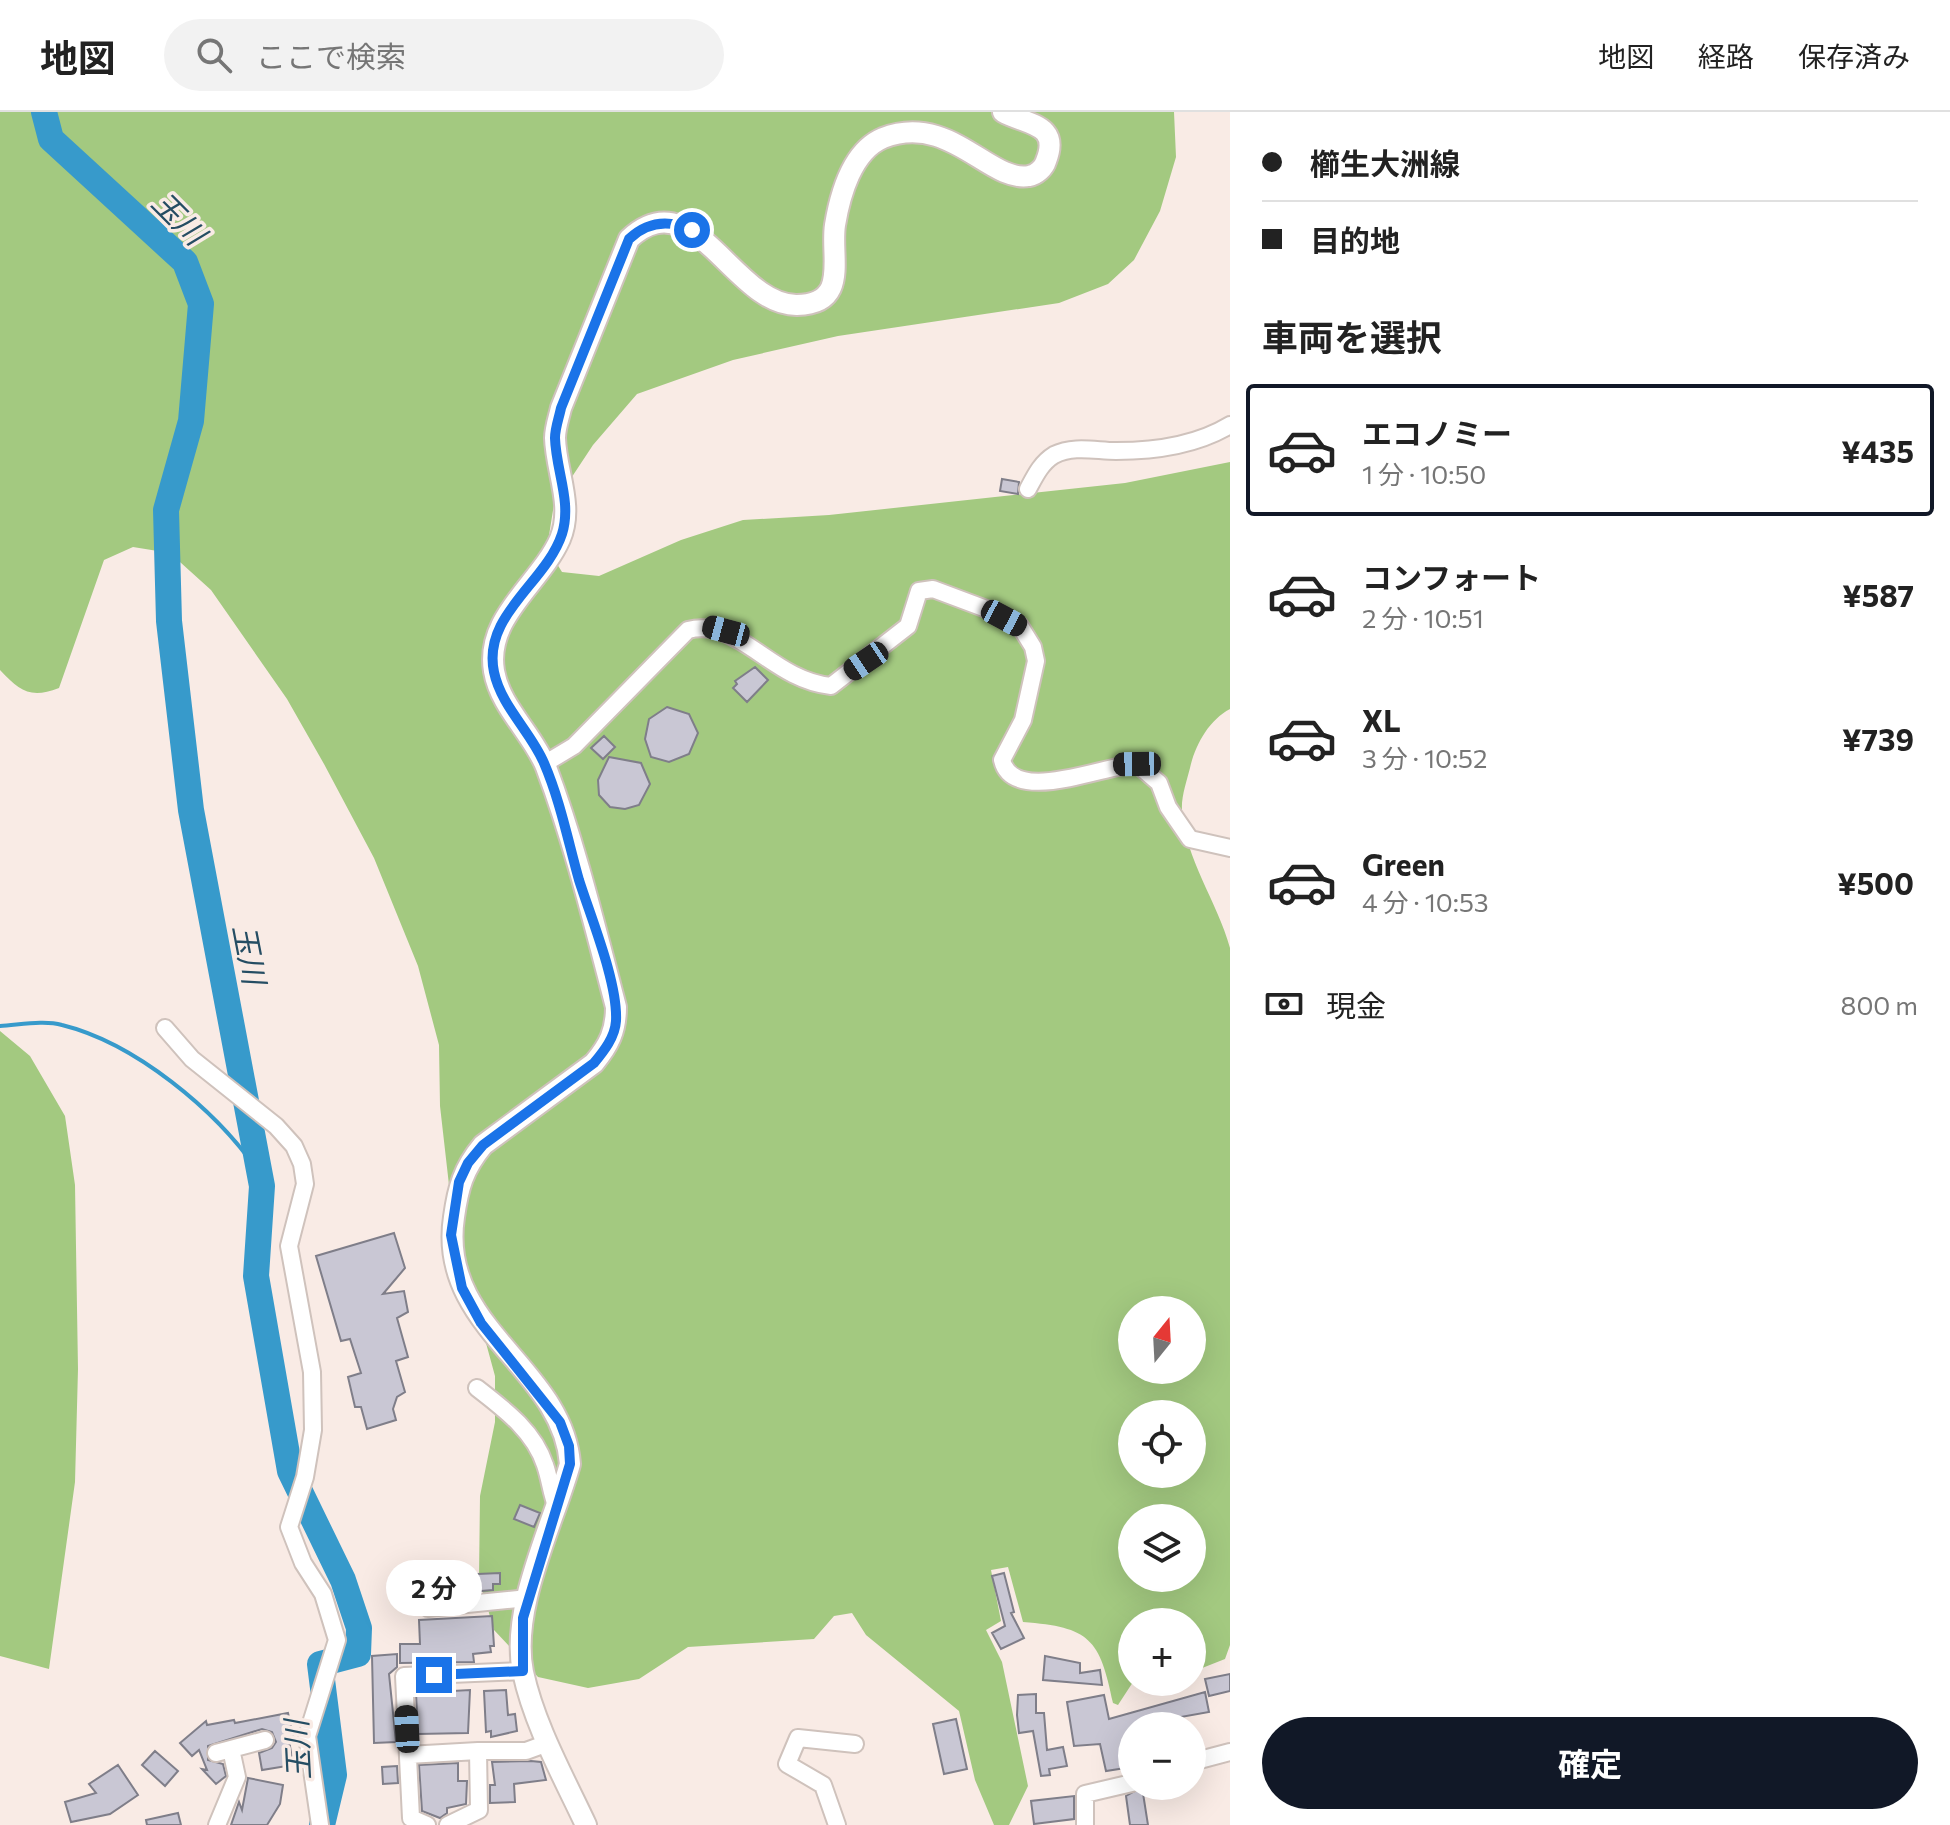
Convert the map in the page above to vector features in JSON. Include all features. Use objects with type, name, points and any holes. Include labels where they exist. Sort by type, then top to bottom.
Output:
[{"type":"main road","points":[[586,1825],[548,1743],[523,1671],[521,1641],[528,1598],[570,1464],[560,1422],[481,1323],[462,1288],[451,1235],[459,1182],[468,1163],[483,1145],[594,1063],[608,1046],[616,1025],[616,1007],[544,764],[506,700],[494,672],[495,644],[503,620],[550,560],[562,535],[567,509],[555,436],[561,408],[629,239],[639,229],[654,224],[678,224],[692,230],[752,287],[776,303],[799,305],[820,299],[833,284],[837,267],[834,227],[852,169],[865,151],[879,139],[903,130],[937,134],[1013,176],[1031,176],[1044,167],[1050,151],[1048,137],[1037,123],[1003,112]]},
{"type":"street","points":[[1028,489],[1041,466],[1067,451],[1138,451],[1198,440],[1230,425]]},
{"type":"street","points":[[544,764],[574,746],[688,630],[705,625],[726,631],[786,674],[809,684],[831,686],[908,626],[919,591],[933,589],[989,610],[1020,626],[1033,647],[1036,661],[1023,720],[1002,760],[1011,778],[1021,783],[1047,781],[1118,764],[1137,764],[1159,783],[1168,807],[1190,839],[1230,848]]},
{"type":"street","points":[[165,1028],[192,1059],[276,1126],[294,1146],[302,1164],[305,1184],[289,1246],[312,1372],[313,1430],[305,1477],[289,1527],[303,1563],[323,1594],[337,1640],[307,1736],[320,1825]]},
{"type":"street","points":[[477,1388],[510,1413],[526,1431],[545,1463],[557,1508]]},
{"type":"street","points":[[428,1608],[528,1598]]},
{"type":"street","points":[[427,1825],[411,1818],[404,1676],[523,1671]]},
{"type":"street","points":[[837,1825],[823,1785],[787,1764],[798,1738],[855,1744]]},
{"type":"street","points":[[217,1825],[237,1777],[224,1751],[265,1740]]},
{"type":"street","points":[[408,1755],[526,1751],[548,1743]]},
{"type":"street","points":[[448,1825],[479,1810],[478,1751]]},
{"type":"street","points":[[1206,1758],[1230,1752]]},
{"type":"street","points":[[1085,1825],[1085,1794],[1118,1786]]},
{"type":"green space","points":[[0,112],[1174,112],[1176,157],[1160,211],[1134,260],[1108,284],[1059,303],[838,336],[733,360],[637,394],[593,445],[554,504],[547,548],[562,572],[599,576],[681,540],[743,520],[829,515],[1125,483],[1230,462],[1230,709],[1209,726],[1199,742],[1182,805],[1189,846],[1230,948],[1230,1645],[1225,1659],[1206,1666],[1206,1608],[1118,1608],[1118,1696],[1124,1696],[1118,1705],[1113,1703],[1103,1664],[1088,1640],[1064,1628],[1023,1622],[1008,1567],[991,1570],[1001,1621],[986,1630],[1002,1662],[1028,1786],[1009,1825],[994,1825],[975,1780],[959,1711],[866,1635],[852,1613],[834,1616],[814,1639],[688,1647],[639,1679],[588,1688],[538,1677],[494,1630],[479,1579],[480,1496],[495,1422],[495,1376],[465,1266],[449,1185],[440,1106],[439,1045],[418,966],[374,858],[287,699],[211,590],[170,553],[133,547],[104,560],[59,688],[33,693],[14,683],[0,670]]},
{"type":"green space","points":[[0,1031],[30,1056],[65,1116],[75,1185],[78,1369],[75,1482],[49,1669],[0,1656]]},
{"type":"building","points":[[1002,479],[1019,482],[1018,494],[1000,491]]},
{"type":"building","points":[[755,667],[768,680],[747,702],[733,688],[737,684],[735,681]]},
{"type":"building","points":[[667,707],[689,714],[698,733],[689,754],[669,762],[651,757],[645,739],[649,719]]},
{"type":"building","points":[[604,736],[615,747],[603,759],[591,748]]},
{"type":"building","points":[[609,757],[641,763],[650,784],[639,805],[625,809],[610,807],[599,795],[598,780]]},
{"type":"building","points":[[394,1233],[405,1268],[383,1294],[404,1291],[408,1312],[397,1318],[408,1357],[396,1361],[405,1392],[397,1397],[393,1409],[396,1420],[367,1429],[361,1407],[355,1407],[348,1377],[361,1373],[350,1339],[341,1341],[316,1256]]},
{"type":"building","points":[[520,1505],[540,1513],[534,1527],[514,1519]]},
{"type":"building","points":[[500,1573],[500,1584],[493,1584],[493,1590],[433,1595],[431,1576]]},
{"type":"building","points":[[1004,1573],[1014,1612],[1011,1613],[1024,1638],[1001,1649],[992,1633],[1005,1626],[992,1576]]},
{"type":"building","points":[[492,1616],[494,1646],[490,1646],[491,1652],[473,1654],[474,1662],[400,1663],[400,1644],[420,1644],[419,1620]]},
{"type":"building","points":[[397,1654],[397,1667],[389,1674],[396,1742],[374,1743],[372,1656]]},
{"type":"building","points":[[1045,1656],[1080,1663],[1080,1673],[1100,1670],[1102,1685],[1043,1680]]},
{"type":"building","points":[[1230,1674],[1230,1691],[1209,1696],[1206,1679]]},
{"type":"building","points":[[470,1690],[468,1733],[418,1734],[416,1693]]},
{"type":"building","points":[[506,1690],[508,1715],[515,1714],[517,1731],[491,1737],[491,1731],[486,1732],[484,1691]]},
{"type":"building","points":[[1036,1694],[1036,1713],[1044,1713],[1047,1750],[1063,1747],[1067,1766],[1049,1769],[1050,1775],[1041,1776],[1033,1731],[1019,1733],[1018,1695]]},
{"type":"building","points":[[1104,1695],[1109,1719],[1118,1716],[1118,1769],[1106,1771],[1100,1744],[1074,1746],[1067,1702]]},
{"type":"building","points":[[1191,1696],[1206,1696],[1209,1712],[1206,1713],[1134,1712]]},
{"type":"building","points":[[288,1713],[294,1739],[289,1740],[293,1765],[262,1770],[259,1753],[272,1748],[276,1742],[272,1732],[262,1729],[208,1746],[208,1760],[223,1764],[226,1776],[216,1784],[202,1769],[207,1770],[199,1750],[192,1756],[180,1743],[206,1721],[207,1725],[234,1720],[235,1723]]},
{"type":"building","points":[[956,1719],[967,1769],[944,1774],[933,1724]]},
{"type":"building","points":[[155,1751],[178,1771],[165,1786],[142,1765]]},
{"type":"building","points":[[492,1762],[541,1762],[546,1780],[514,1784],[515,1802],[490,1803],[490,1785],[495,1785]]},
{"type":"building","points":[[458,1763],[458,1781],[467,1781],[466,1804],[447,1808],[447,1813],[440,1818],[422,1811],[419,1765]]},
{"type":"building","points":[[118,1765],[138,1795],[110,1814],[71,1822],[65,1802],[96,1793],[89,1784]]},
{"type":"building","points":[[397,1766],[398,1783],[383,1784],[382,1767]]},
{"type":"building","points":[[248,1778],[283,1785],[280,1804],[267,1825],[231,1825],[239,1802],[242,1810]]},
{"type":"building","points":[[1074,1796],[1074,1819],[1034,1824],[1031,1801]]},
{"type":"building","points":[[1127,1800],[1144,1800],[1148,1825],[1130,1825]]},
{"type":"building","points":[[178,1813],[181,1825],[147,1825],[146,1820]]},
{"type":"waterway","name":"玉川","points":[[44,112],[51,139],[185,262],[201,304],[191,421],[166,510],[169,621],[191,810],[262,1186],[256,1276],[290,1471],[343,1580],[359,1628],[358,1654],[320,1664],[334,1775],[322,1825]]},
{"type":"waterway","points":[[0,1026],[62,1025],[118,1047],[172,1082],[197,1103],[241,1148],[258,1171]]},
{"type":"route","points":[[434,1675],[523,1671],[523,1618],[570,1464],[569,1446],[560,1422],[528,1377],[481,1323],[462,1288],[454,1262],[451,1235],[459,1182],[468,1163],[483,1145],[594,1063],[608,1046],[616,1025],[616,1007],[601,950],[554,792],[537,748],[506,700],[494,672],[495,644],[503,620],[550,560],[562,535],[567,509],[555,436],[561,408],[629,239],[639,229],[654,224],[678,224],[692,230]]}]
